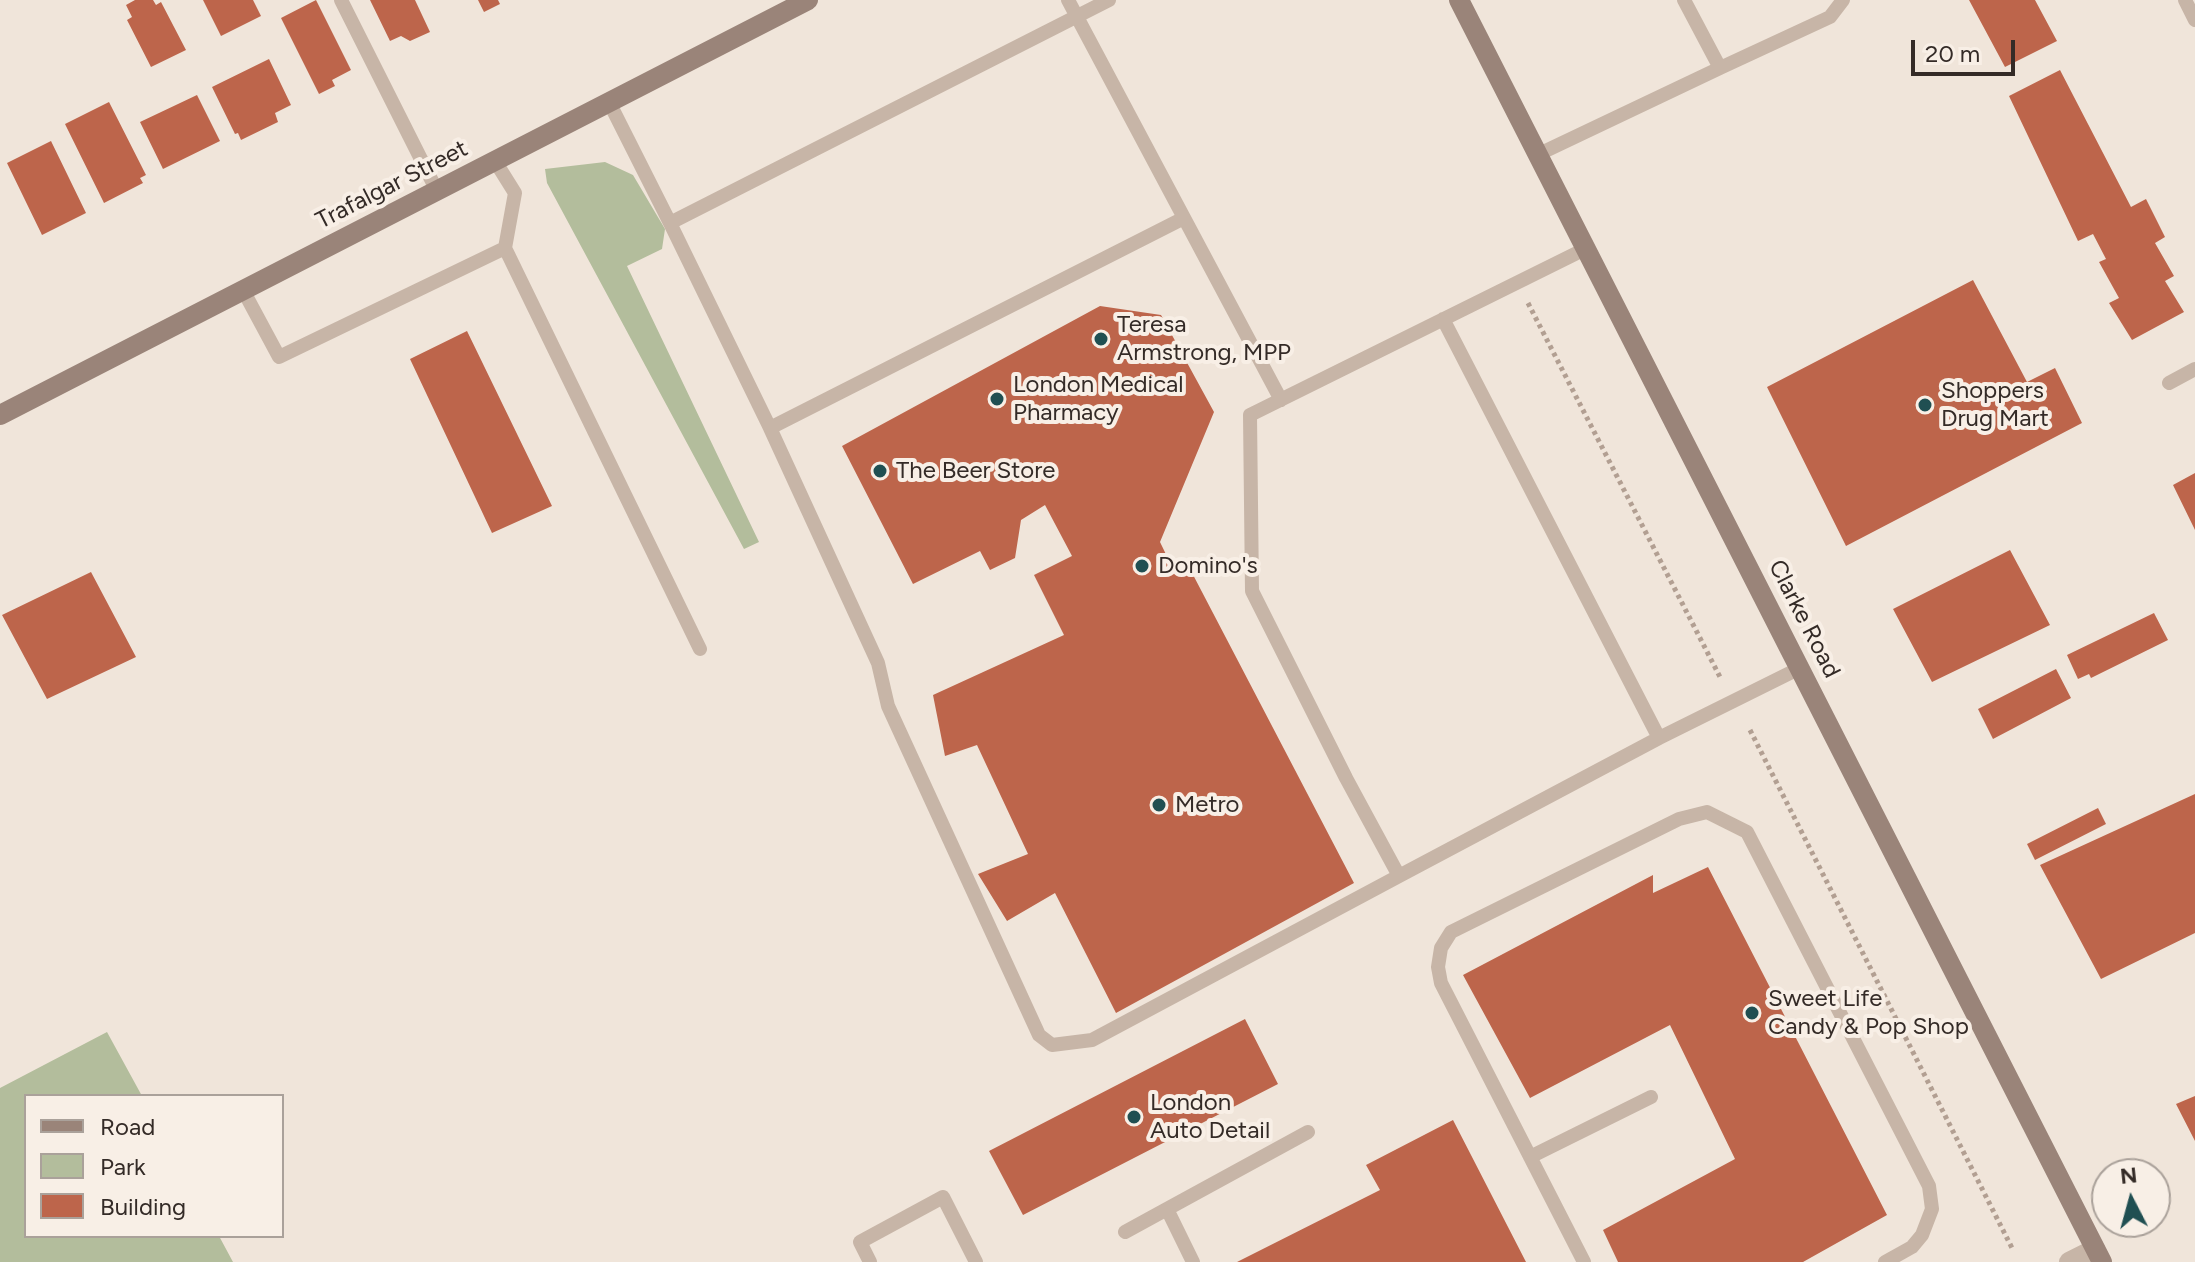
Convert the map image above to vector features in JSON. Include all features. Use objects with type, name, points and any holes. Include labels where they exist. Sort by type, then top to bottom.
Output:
[{"type":"main road","name":"Trafalgar Street","points":[[0,415],[808,0]]},
{"type":"main road","name":"Clarke Road","points":[[1459,0],[2098,1255]]},
{"type":"street","points":[[2069,1262],[2098,1255]]},
{"type":"lane","points":[[341,0],[437,191]]},
{"type":"lane","points":[[1068,0],[1281,400]]},
{"type":"lane","points":[[670,223],[1109,0]]},
{"type":"lane","points":[[1684,0],[1720,68]]},
{"type":"lane","points":[[1539,154],[1830,17],[1843,0]]},
{"type":"lane","points":[[2185,0],[2195,20]]},
{"type":"lane","points":[[609,102],[770,428],[878,663],[888,706],[1039,1035],[1052,1045],[1092,1040],[1659,738],[1800,668]]},
{"type":"lane","points":[[495,161],[515,193],[505,248],[700,649]]},
{"type":"lane","points":[[770,428],[1184,218]]},
{"type":"lane","points":[[243,290],[279,357],[505,248]]},
{"type":"lane","points":[[1399,876],[1252,591],[1250,415],[1587,248]]},
{"type":"lane","points":[[1443,319],[1659,738]]},
{"type":"lane","points":[[2169,383],[2195,369]]},
{"type":"lane","points":[[1584,1262],[1441,983],[1438,967],[1441,948],[1451,932],[1679,819],[1707,812],[1747,832],[1929,1186],[1932,1209],[1922,1235],[1912,1247],[1885,1262]]},
{"type":"lane","points":[[1530,1157],[1651,1097]]},
{"type":"lane","points":[[1125,1232],[1308,1132]]},
{"type":"lane","points":[[870,1262],[860,1242],[943,1197],[976,1262]]},
{"type":"lane","points":[[1167,1209],[1193,1262]]},
{"type":"path","points":[[1528,303],[1720,677]]},
{"type":"path","points":[[1750,730],[2012,1248]]},
{"type":"green space","points":[[605,162],[633,175],[665,229],[662,249],[627,266],[759,542],[744,549],[547,183],[545,169]]},
{"type":"green space","points":[[107,1032],[141,1094],[24,1094],[24,1238],[220,1238],[233,1262],[0,1262],[0,1088]]},
{"type":"building","points":[[135,0],[153,0],[156,5],[161,2],[186,50],[151,67],[127,20],[132,17],[126,5]]},
{"type":"building","points":[[203,0],[253,0],[261,16],[221,36]]},
{"type":"building","points":[[316,0],[351,70],[332,80],[335,86],[319,94],[281,18]]},
{"type":"building","points":[[370,0],[415,0],[430,32],[410,41],[401,36],[390,41]]},
{"type":"building","points":[[478,0],[498,0],[500,4],[484,12]]},
{"type":"building","points":[[1969,0],[2035,0],[2057,41],[2005,67]]},
{"type":"building","points":[[269,59],[291,105],[275,113],[278,122],[241,140],[212,87]]},
{"type":"building","points":[[2060,70],[2131,207],[2146,199],[2165,237],[2155,243],[2174,276],[2165,281],[2184,312],[2132,340],[2109,303],[2119,298],[2099,262],[2106,259],[2093,234],[2078,241],[2009,96]]},
{"type":"building","points":[[197,95],[220,141],[163,169],[140,122]]},
{"type":"building","points":[[109,102],[146,175],[140,178],[143,183],[104,203],[65,124]]},
{"type":"building","points":[[51,141],[86,213],[42,235],[7,163]]},
{"type":"building","name":"Shoppers Drug Mart","points":[[1973,280],[2027,382],[2055,368],[2082,423],[1846,546],[1767,387]]},
{"type":"building","points":[[1100,306],[1161,315],[1214,412],[1160,542],[1176,575],[1190,569],[1354,883],[1116,1013],[1055,893],[1007,921],[978,874],[1028,854],[977,745],[945,756],[933,695],[1064,635],[1034,575],[1072,556],[1045,505],[1021,520],[1015,558],[990,570],[980,551],[913,584],[842,446]]},
{"type":"building","points":[[467,331],[552,506],[492,533],[410,359]]},
{"type":"building","points":[[2195,473],[2195,530],[2173,485]]},
{"type":"building","points":[[2010,550],[2050,625],[1932,682],[1893,609]]},
{"type":"building","points":[[91,572],[136,657],[47,699],[2,615]]},
{"type":"building","points":[[2154,613],[2168,640],[2091,678],[2089,674],[2078,679],[2067,655]]},
{"type":"building","points":[[2056,669],[2071,698],[1993,739],[1978,709]]},
{"type":"building","points":[[2195,794],[2195,933],[2101,979],[2040,865]]},
{"type":"building","points":[[2098,808],[2106,824],[2035,860],[2027,844]]},
{"type":"building","points":[[1708,867],[1887,1215],[1803,1262],[1618,1262],[1603,1230],[1735,1159],[1670,1025],[1530,1098],[1463,975],[1653,875],[1653,893]]},
{"type":"building","name":"London Auto Detail","points":[[1245,1019],[1278,1084],[1023,1215],[989,1151]]},
{"type":"building","points":[[2195,1096],[2195,1141],[2176,1104]]},
{"type":"building","points":[[1453,1120],[1526,1262],[1237,1262],[1380,1190],[1366,1165]]},
{"type":"place","name":"Teresa Armstrong, MPP","points":[[1101,339]]},
{"type":"place","name":"London Medical Pharmacy","points":[[997,399]]},
{"type":"place","name":"Shoppers Drug Mart","points":[[1925,405]]},
{"type":"place","name":"The Beer Store","points":[[880,471]]},
{"type":"place","name":"Domino's","points":[[1142,566]]},
{"type":"place","name":"Metro","points":[[1159,805]]},
{"type":"place","name":"Sweet Life Candy & Pop Shop","points":[[1752,1013]]},
{"type":"place","name":"London Auto Detail","points":[[1134,1117]]}]
